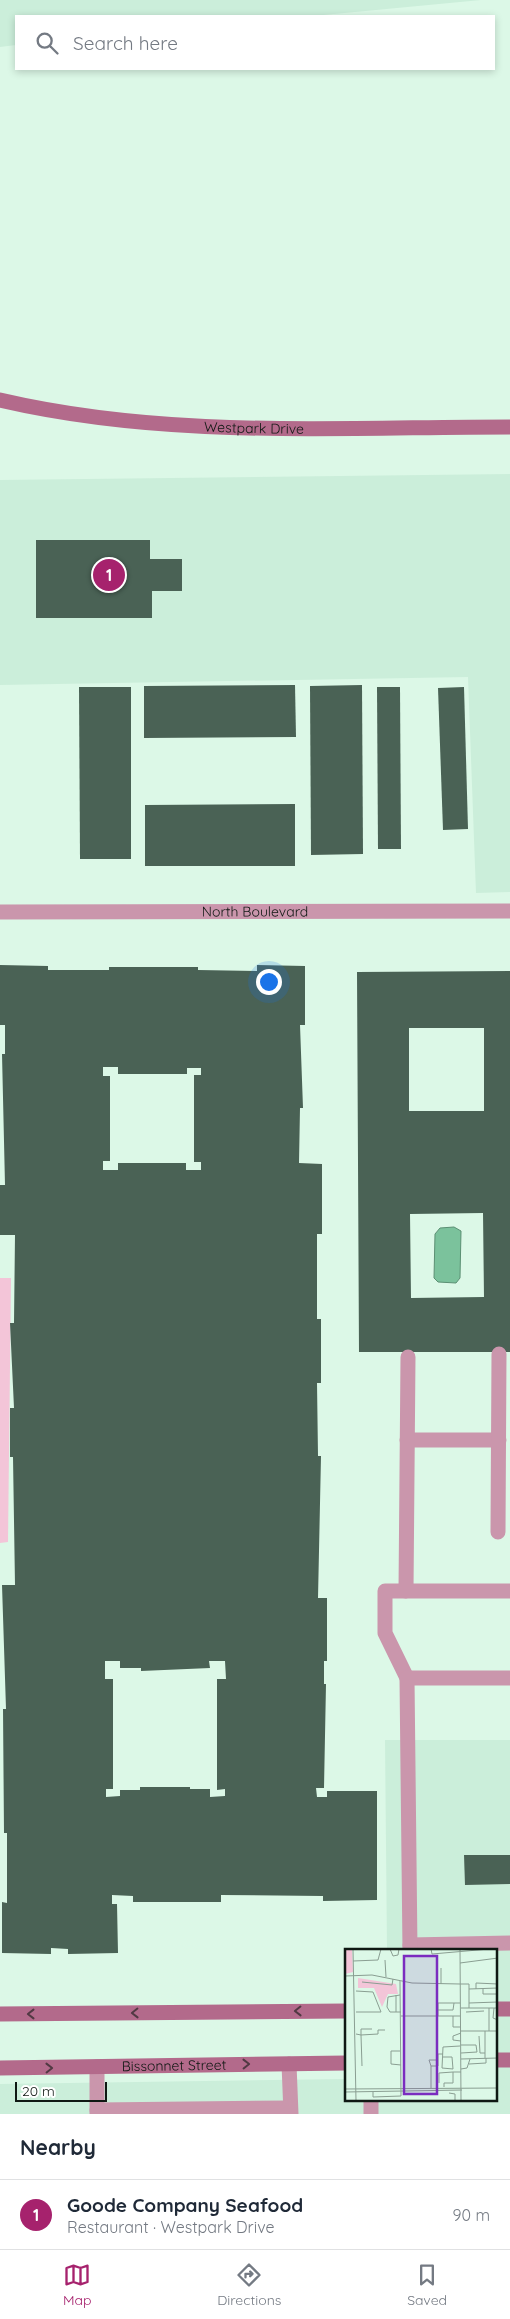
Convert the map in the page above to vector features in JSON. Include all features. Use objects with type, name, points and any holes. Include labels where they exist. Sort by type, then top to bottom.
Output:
[{"type":"main road","name":"Westpark Drive","points":[[0,400],[119,421],[162,425],[510,427]]},
{"type":"main road","points":[[0,2014],[345,2011]]},
{"type":"main road","name":"Bissonnet Street","points":[[0,2068],[345,2063]]},
{"type":"street","name":"North Boulevard","points":[[0,912],[510,911]]},
{"type":"street","points":[[498,1532],[499,1354]]},
{"type":"street","points":[[406,1591],[408,1357]]},
{"type":"street","points":[[407,1440],[499,1440]]},
{"type":"street","points":[[510,1591],[385,1591],[385,1633],[407,1678],[410,1948],[510,1943]]},
{"type":"street","points":[[407,1678],[510,1678]]},
{"type":"street","points":[[97,2067],[97,2112],[290,2111],[289,2064]]},
{"type":"shaded area","points":[[0,0],[481,0],[324,15],[15,15],[15,45],[0,47]]},
{"type":"shaded area","points":[[510,474],[510,892],[476,893],[468,677],[0,685],[0,480]]},
{"type":"shaded area","points":[[454,1227],[461,1231],[460,1278],[456,1283],[438,1282],[434,1278],[435,1234],[440,1228]]},
{"type":"shaded area","points":[[0,1278],[11,1278],[8,1542],[0,1543]]},
{"type":"shaded area","points":[[385,1740],[510,1740],[510,2114],[0,2114],[0,2084],[345,2079],[345,2102],[498,2102],[498,1949],[387,1949]]},
{"type":"building","points":[[36,540],[150,540],[150,559],[182,559],[182,591],[152,591],[152,618],[36,618]]},
{"type":"building","points":[[295,685],[296,737],[144,738],[144,686]]},
{"type":"building","points":[[362,685],[363,854],[311,855],[310,686]]},
{"type":"building","points":[[79,687],[131,687],[131,859],[80,859]]},
{"type":"building","points":[[377,687],[400,687],[401,849],[378,849]]},
{"type":"building","points":[[464,687],[468,829],[443,830],[438,688]]},
{"type":"building","points":[[295,804],[295,866],[145,866],[145,805]]},
{"type":"building","points":[[0,965],[48,966],[48,970],[109,970],[109,967],[198,967],[198,970],[257,971],[257,965],[305,966],[305,1025],[300,1025],[303,1108],[300,1108],[299,1163],[322,1164],[322,1234],[317,1234],[317,1319],[321,1319],[321,1383],[317,1383],[318,1456],[321,1456],[318,1598],[327,1598],[327,1661],[324,1661],[324,1684],[326,1684],[324,1788],[316,1788],[317,1797],[327,1797],[327,1791],[377,1791],[377,1900],[323,1901],[323,1896],[221,1895],[221,1902],[133,1902],[133,1896],[112,1895],[112,1904],[117,1904],[118,1953],[68,1954],[68,1949],[51,1948],[51,1954],[2,1953],[2,1902],[7,1903],[7,1833],[4,1833],[3,1709],[6,1709],[2,1585],[15,1585],[13,1457],[10,1457],[10,1408],[14,1408],[10,1323],[14,1323],[15,1235],[0,1235],[0,1185],[5,1185],[2,1054],[5,1054],[5,1025],[0,1025]],"holes":[[[103,1067],[118,1067],[118,1074],[187,1074],[187,1068],[201,1068],[201,1075],[194,1075],[194,1162],[201,1162],[201,1170],[186,1170],[186,1163],[118,1163],[118,1170],[103,1170],[103,1161],[110,1161],[110,1076],[103,1076]],[[105,1661],[120,1661],[120,1668],[141,1668],[141,1671],[210,1668],[209,1661],[225,1661],[226,1679],[217,1679],[217,1790],[225,1789],[225,1796],[210,1797],[210,1789],[140,1787],[140,1790],[120,1790],[120,1796],[106,1797],[106,1789],[113,1789],[113,1679],[105,1679]]]},
{"type":"building","points":[[510,971],[510,1352],[359,1352],[357,972]],"holes":[[[409,1028],[484,1028],[484,1111],[409,1111]],[[483,1213],[484,1297],[411,1298],[410,1214]]]},
{"type":"building","points":[[464,1855],[510,1855],[510,1884],[465,1885]]},
{"type":"place","name":"Goode Company Seafood","points":[[109,575]]}]
